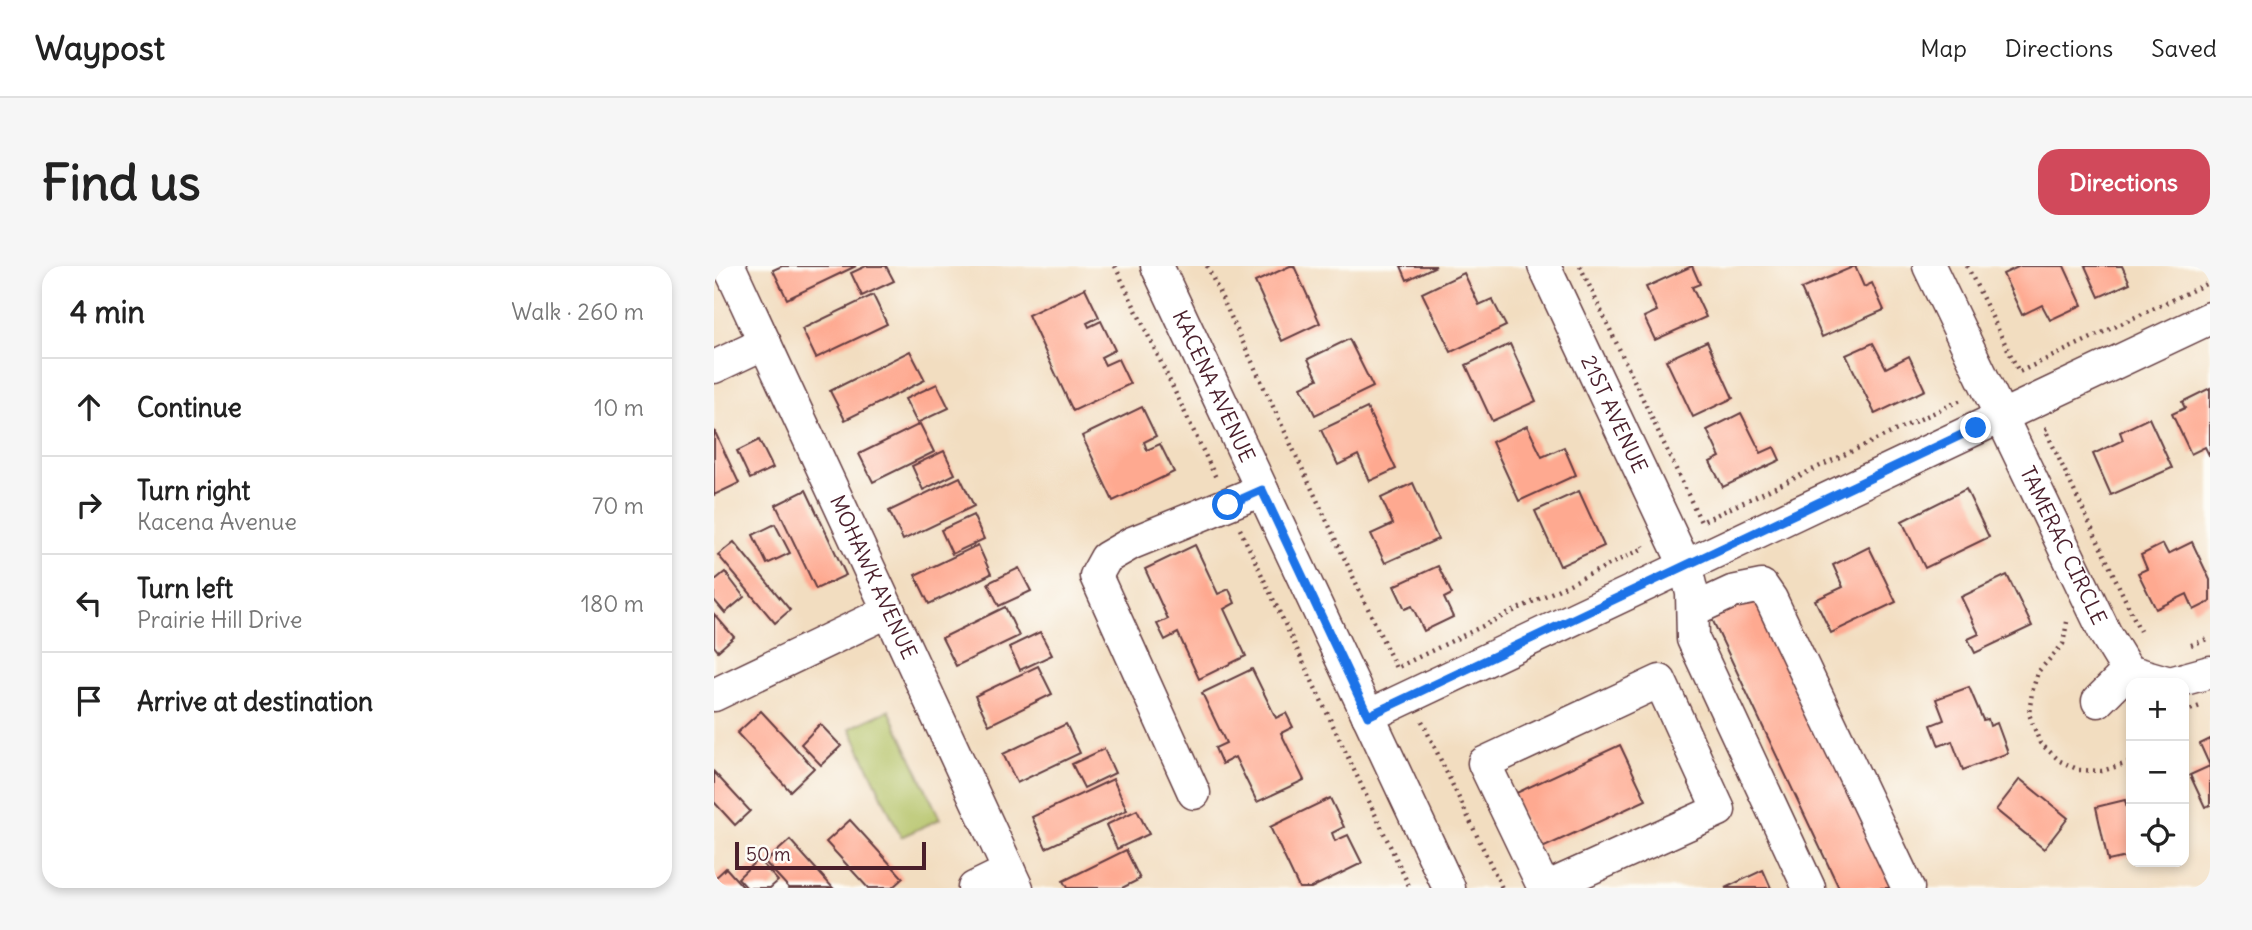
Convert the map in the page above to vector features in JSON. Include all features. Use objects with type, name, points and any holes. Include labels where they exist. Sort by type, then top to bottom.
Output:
[{"type":"street","name":"MOHAWK AVENUE","points":[[729,266],[1013,880]]},
{"type":"street","name":"KACENA AVENUE","points":[[1157,266],[1449,888]]},
{"type":"street","name":"21ST AVENUE","points":[[1544,266],[1685,565],[1692,593],[1693,639],[1809,888]]},
{"type":"street","name":"TAMERAC CIRCLE","points":[[1929,266],[2105,633],[2128,671]]},
{"type":"street","points":[[1368,716],[2210,318]]},
{"type":"street","points":[[714,367],[765,343]]},
{"type":"street","points":[[1194,793],[1096,576],[1106,558],[1132,543],[1262,490]]},
{"type":"street","points":[[1693,610],[1732,592],[1762,586],[1771,599],[1908,888]]},
{"type":"street","points":[[714,695],[889,611]]},
{"type":"street","points":[[2098,701],[2128,671],[2170,683],[2210,671]]},
{"type":"street","points":[[1660,681],[1719,810],[1545,888],[1484,763],[1660,681]]},
{"type":"street","points":[[974,888],[1013,880]]},
{"type":"path","points":[[1115,266],[1410,888]]},
{"type":"path","points":[[1207,266],[1396,668],[1644,548],[1639,536]]},
{"type":"path","points":[[1580,266],[1701,522],[1963,399]]},
{"type":"path","points":[[1967,266],[2019,372],[2210,282]]},
{"type":"path","points":[[2045,429],[2143,638]]},
{"type":"path","points":[[2066,617],[2068,626],[2063,644],[2038,672],[2032,692],[2029,714],[2040,743],[2060,761],[2079,770],[2102,771],[2126,764]]},
{"type":"path","points":[[2188,647],[2210,638]]},
{"type":"path","points":[[1418,713],[1502,888]]},
{"type":"green space","points":[[889,710],[940,819],[901,837],[850,728]]},
{"type":"building","points":[[782,266],[856,266],[787,299],[773,270]]},
{"type":"building","points":[[866,266],[886,266],[894,281],[862,296],[851,273]]},
{"type":"building","points":[[1294,266],[1320,323],[1282,341],[1255,282]]},
{"type":"building","points":[[1401,266],[1436,266],[1407,280]]},
{"type":"building","points":[[1692,266],[1700,284],[1692,287],[1706,317],[1655,340],[1644,317],[1657,311],[1646,287]]},
{"type":"building","points":[[1855,266],[1864,287],[1872,283],[1884,310],[1822,337],[1801,289]]},
{"type":"building","points":[[2020,266],[2064,266],[2082,305],[2050,320],[2042,305],[2022,315],[2003,274]]},
{"type":"building","points":[[2085,266],[2122,266],[2130,283],[2099,297]]},
{"type":"building","points":[[1464,273],[1479,305],[1492,299],[1506,326],[1451,352],[1422,293]]},
{"type":"building","points":[[1085,288],[1099,317],[1087,323],[1089,327],[1101,321],[1115,350],[1101,357],[1105,365],[1118,359],[1130,384],[1073,411],[1028,315]]},
{"type":"building","points":[[873,295],[887,324],[816,358],[802,329]]},
{"type":"building","points":[[1349,339],[1373,387],[1315,415],[1301,387],[1318,379],[1308,359]]},
{"type":"building","points":[[1707,341],[1733,398],[1693,417],[1666,360]]},
{"type":"building","points":[[1873,343],[1886,368],[1909,356],[1925,390],[1875,414],[1846,355]]},
{"type":"building","points":[[1510,344],[1536,401],[1492,421],[1466,365]]},
{"type":"building","points":[[910,351],[925,380],[845,420],[830,391]]},
{"type":"building","points":[[937,384],[949,408],[917,423],[905,399]]},
{"type":"building","points":[[2210,388],[2210,457],[2205,447],[2191,454],[2172,414],[2185,408],[2182,402]]},
{"type":"building","points":[[1142,407],[1156,436],[1144,442],[1147,450],[1160,444],[1174,472],[1113,501],[1082,436]]},
{"type":"building","points":[[1367,408],[1396,469],[1370,481],[1358,455],[1338,465],[1321,430]]},
{"type":"building","points":[[1741,413],[1761,453],[1774,447],[1780,460],[1723,487],[1710,462],[1720,457],[1707,430]]},
{"type":"building","points":[[2149,418],[2172,468],[2111,495],[2093,454],[2123,440],[2120,432]]},
{"type":"building","points":[[920,424],[934,452],[873,482],[859,454]]},
{"type":"building","points":[[1527,426],[1542,457],[1564,447],[1576,475],[1519,501],[1492,442]]},
{"type":"building","points":[[714,430],[739,483],[714,495]]},
{"type":"building","points":[[759,440],[773,468],[750,479],[737,451]]},
{"type":"building","points":[[944,451],[955,474],[923,490],[912,466]]},
{"type":"building","points":[[960,477],[974,506],[903,540],[889,511]]},
{"type":"building","points":[[1413,483],[1438,539],[1385,563],[1371,534],[1393,524],[1381,498]]},
{"type":"building","points":[[1966,489],[1989,537],[1925,568],[1902,521]]},
{"type":"building","points":[[806,490],[846,575],[816,589],[776,505]]},
{"type":"building","points":[[1579,491],[1604,546],[1560,566],[1535,511]]},
{"type":"building","points":[[973,515],[984,539],[952,554],[941,530]]},
{"type":"building","points":[[775,524],[790,553],[767,564],[753,535]]},
{"type":"building","points":[[734,542],[790,610],[775,623],[718,555]]},
{"type":"building","points":[[2192,542],[2210,580],[2210,602],[2194,610],[2187,594],[2156,609],[2138,573],[2147,569],[2141,555],[2163,544],[2168,554]]},
{"type":"building","points":[[978,545],[991,574],[929,604],[915,575]]},
{"type":"building","points":[[1195,545],[1218,594],[1229,589],[1235,603],[1224,609],[1246,656],[1199,679],[1178,633],[1165,640],[1157,624],[1168,619],[1145,569]]},
{"type":"building","points":[[1869,547],[1896,602],[1831,633],[1815,600],[1843,587],[1833,565]]},
{"type":"building","points":[[1438,566],[1452,594],[1444,598],[1453,617],[1424,631],[1412,606],[1405,609],[1394,586]]},
{"type":"building","points":[[1019,568],[1031,591],[999,606],[988,583]]},
{"type":"building","points":[[725,572],[744,597],[725,613],[714,600],[714,581]]},
{"type":"building","points":[[2007,575],[2032,626],[1975,653],[1968,639],[1979,634],[1961,597]]},
{"type":"building","points":[[1758,598],[1895,888],[1839,888],[1712,619]]},
{"type":"building","points":[[1005,607],[1019,636],[956,666],[942,638]]},
{"type":"building","points":[[714,614],[734,637],[718,651],[714,646]]},
{"type":"building","points":[[1040,632],[1052,655],[1020,670],[1009,647]]},
{"type":"building","points":[[1038,666],[1052,694],[989,725],[975,696]]},
{"type":"building","points":[[1252,669],[1276,718],[1286,713],[1293,727],[1281,733],[1304,780],[1257,802],[1235,757],[1222,764],[1215,748],[1226,743],[1202,693]]},
{"type":"building","points":[[1969,687],[1983,720],[1988,719],[1990,726],[1997,723],[2008,753],[1963,770],[1952,741],[1939,746],[1931,725],[1944,720],[1936,699]]},
{"type":"building","points":[[761,711],[814,768],[790,791],[737,733]]},
{"type":"building","points":[[820,724],[841,746],[821,765],[801,744]]},
{"type":"building","points":[[1066,724],[1080,753],[1017,783],[1003,754]]},
{"type":"building","points":[[2210,739],[2210,766],[2200,744]]},
{"type":"building","points":[[1620,745],[1646,800],[1538,850],[1512,795]]},
{"type":"building","points":[[1104,749],[1115,773],[1084,788],[1072,764]]},
{"type":"building","points":[[2210,766],[2210,805],[2205,807],[2190,775]]},
{"type":"building","points":[[714,772],[750,811],[735,825],[714,802]]},
{"type":"building","points":[[1113,779],[1127,810],[1046,848],[1032,817]]},
{"type":"building","points":[[2020,779],[2068,818],[2044,849],[1996,810]]},
{"type":"building","points":[[1330,798],[1344,827],[1332,833],[1335,841],[1348,835],[1362,863],[1311,888],[1299,888],[1270,827]]},
{"type":"building","points":[[2125,800],[2126,857],[2108,861],[2096,807]]},
{"type":"building","points":[[1137,810],[1149,834],[1117,849],[1106,825]]},
{"type":"building","points":[[850,820],[903,878],[892,888],[868,888],[826,842]]},
{"type":"building","points":[[790,840],[833,888],[789,888],[765,862]]},
{"type":"building","points":[[1126,850],[1140,879],[1122,888],[1067,888],[1063,881]]},
{"type":"building","points":[[758,859],[778,881],[770,888],[747,888],[738,878]]},
{"type":"building","points":[[726,868],[744,888],[716,888],[714,879]]},
{"type":"building","points":[[1763,870],[1771,888],[1725,888]]},
{"type":"route","points":[[1228,505],[1262,490],[1368,716],[1976,428]]}]
